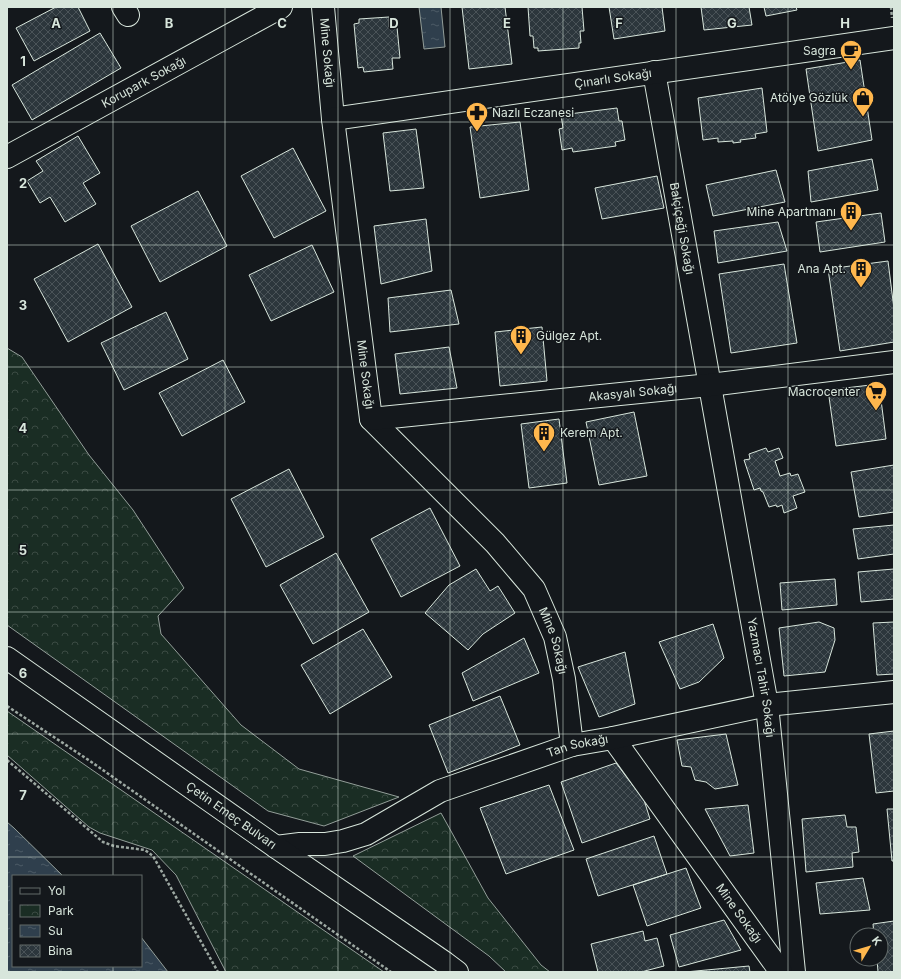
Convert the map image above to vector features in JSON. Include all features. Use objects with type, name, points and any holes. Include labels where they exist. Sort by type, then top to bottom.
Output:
[{"type":"street","name":"Korupark Sokağı","points":[[7,158],[281,7]]},
{"type":"street","name":"Mine Sokağı","points":[[323,7],[333,119],[371,419],[495,543],[534,589],[555,637],[564,679],[572,745]]},
{"type":"street","name":"Çınarlı Sokağı","points":[[333,119],[894,38]]},
{"type":"street","name":"Balçiçeği Sokağı","points":[[654,72],[710,385]]},
{"type":"street","name":"Akasyalı Sokağı","points":[[371,419],[710,385],[894,362]]},
{"type":"street","name":"Yazmacı Tahir Sokağı","points":[[710,385],[767,705],[794,972]]},
{"type":"street","name":"Çetin Emeç Bulvarı","points":[[7,658],[457,972]]},
{"type":"street","name":"Tan Sokağı","points":[[276,847],[300,844],[326,844],[343,841],[366,834],[440,791],[572,745],[613,738],[767,705],[894,692]]},
{"type":"street","name":"Mine Sokağı","points":[[613,738],[780,972]]},
{"type":"path","points":[[7,706],[90,762],[391,972]]},
{"type":"path","points":[[7,760],[103,842],[114,846],[145,850],[153,856],[218,972]]},
{"type":"green space","points":[[7,348],[22,357],[89,455],[133,510],[184,588],[158,616],[161,634],[241,725],[299,769],[399,797],[324,826],[268,811],[7,625]]},
{"type":"green space","points":[[7,711],[384,972],[226,972],[176,875],[152,850],[100,833],[89,827],[7,755]]},
{"type":"green space","points":[[441,813],[488,898],[541,965],[550,972],[506,972],[489,956],[353,856]]},
{"type":"water","points":[[419,7],[441,7],[445,47],[424,49]]},
{"type":"water","points":[[7,822],[62,875],[12,875],[12,967],[142,967],[142,938],[168,972],[7,972]]},
{"type":"building","points":[[56,7],[78,7],[90,31],[34,61],[16,28]]},
{"type":"building","points":[[462,7],[505,7],[512,64],[469,69]]},
{"type":"building","points":[[528,7],[582,7],[584,31],[580,31],[581,43],[579,43],[579,48],[538,51],[538,48],[534,48],[533,36],[530,36]]},
{"type":"building","points":[[609,7],[662,7],[665,31],[614,39]]},
{"type":"building","points":[[701,7],[749,7],[752,25],[704,30]]},
{"type":"building","points":[[764,7],[796,7],[797,10],[766,16]]},
{"type":"building","points":[[389,17],[389,27],[397,27],[400,58],[392,58],[393,69],[364,72],[363,67],[358,68],[354,24],[359,23],[359,19]]},
{"type":"building","points":[[100,33],[121,68],[32,120],[12,85]]},
{"type":"building","points":[[860,60],[872,140],[818,151],[806,69]]},
{"type":"building","points":[[762,88],[767,132],[755,134],[756,138],[740,140],[741,142],[733,143],[733,141],[718,142],[718,138],[703,140],[698,98]]},
{"type":"building","points":[[617,108],[619,121],[622,121],[625,140],[615,142],[616,146],[573,152],[572,148],[562,150],[559,129],[563,128],[561,115]]},
{"type":"building","points":[[520,122],[529,190],[480,198],[470,127]]},
{"type":"building","points":[[416,129],[424,188],[390,191],[383,133]]},
{"type":"building","points":[[78,136],[100,173],[83,183],[96,204],[65,222],[50,197],[40,203],[27,181],[43,171],[36,161]]},
{"type":"building","points":[[293,148],[326,211],[274,238],[241,176]]},
{"type":"building","points":[[872,159],[878,190],[811,202],[808,171]]},
{"type":"building","points":[[776,170],[785,202],[713,216],[706,185]]},
{"type":"building","points":[[657,176],[664,208],[602,219],[595,188]]},
{"type":"building","points":[[198,191],[227,246],[160,282],[131,226]]},
{"type":"building","name":"Mine Apartmanı","points":[[881,213],[885,242],[820,252],[816,222]]},
{"type":"building","points":[[426,219],[432,271],[381,284],[374,226]]},
{"type":"building","points":[[778,222],[787,251],[718,263],[714,231]]},
{"type":"building","points":[[98,244],[132,307],[68,342],[34,279]]},
{"type":"building","points":[[312,245],[334,292],[271,321],[249,275]]},
{"type":"building","name":"Ana Apt.","points":[[888,261],[894,309],[894,342],[840,351],[828,269]]},
{"type":"building","points":[[784,264],[797,343],[731,353],[719,274]]},
{"type":"building","points":[[451,290],[459,324],[390,332],[388,298]]},
{"type":"building","points":[[166,312],[188,359],[124,390],[101,343]]},
{"type":"building","name":"Gülgez Apt.","points":[[542,327],[547,381],[500,386],[495,332]]},
{"type":"building","points":[[449,347],[457,388],[400,394],[395,354]]},
{"type":"building","points":[[223,360],[245,402],[182,436],[159,393]]},
{"type":"building","points":[[879,384],[886,439],[836,446],[828,390]]},
{"type":"building","points":[[634,412],[647,476],[599,485],[586,422]]},
{"type":"building","name":"Kerem Apt.","points":[[559,419],[567,483],[529,488],[521,424]]},
{"type":"building","points":[[766,448],[768,452],[779,448],[783,458],[775,461],[780,476],[790,473],[791,476],[798,474],[805,492],[793,496],[797,508],[784,513],[782,505],[777,507],[776,505],[769,507],[760,488],[754,490],[744,460],[750,459],[749,454]]},
{"type":"building","points":[[894,465],[894,512],[859,517],[851,472]]},
{"type":"building","points":[[289,469],[324,537],[266,567],[231,499]]},
{"type":"building","points":[[430,508],[460,566],[401,597],[371,539]]},
{"type":"building","points":[[894,525],[894,554],[858,559],[853,529]]},
{"type":"building","points":[[336,553],[369,612],[313,644],[280,585]]},
{"type":"building","points":[[476,569],[490,591],[498,586],[515,613],[483,634],[468,650],[425,613],[449,585]]},
{"type":"building","points":[[894,569],[894,599],[861,602],[858,572]]},
{"type":"building","points":[[835,579],[837,605],[782,610],[780,583]]},
{"type":"building","points":[[819,622],[834,628],[835,640],[825,672],[784,676],[779,628]]},
{"type":"building","points":[[894,622],[894,674],[877,675],[873,623]]},
{"type":"building","points":[[713,624],[724,658],[699,682],[680,689],[659,642]]},
{"type":"building","points":[[363,629],[392,677],[330,714],[301,665]]},
{"type":"building","points":[[524,638],[539,673],[473,701],[462,673]]},
{"type":"building","points":[[625,652],[635,704],[599,717],[578,667]]},
{"type":"building","points":[[500,696],[520,745],[448,773],[429,725]]},
{"type":"building","points":[[894,731],[894,791],[876,793],[869,734]]},
{"type":"building","points":[[726,734],[738,785],[715,789],[706,782],[695,780],[691,767],[682,766],[677,740]]},
{"type":"building","points":[[616,763],[644,800],[650,819],[582,843],[561,782]]},
{"type":"building","points":[[549,785],[574,850],[506,874],[480,808]]},
{"type":"building","points":[[748,805],[754,853],[730,856],[705,809]]},
{"type":"building","points":[[887,809],[894,809],[894,861],[892,861]]},
{"type":"building","points":[[845,815],[847,827],[856,827],[859,852],[852,853],[853,867],[806,872],[802,819]]},
{"type":"building","points":[[654,836],[667,874],[598,896],[586,859]]},
{"type":"building","points":[[686,868],[701,908],[647,926],[633,885]]},
{"type":"building","points":[[863,878],[870,910],[820,914],[816,883]]},
{"type":"building","points":[[724,920],[741,950],[679,967],[670,935]]},
{"type":"building","points":[[894,921],[894,972],[878,972],[878,967],[889,967],[889,927],[873,927],[873,924]]},
{"type":"building","points":[[643,931],[645,941],[657,938],[664,966],[641,972],[598,972],[591,944]]},
{"type":"building","points":[[749,966],[750,972],[685,972]]},
{"type":"place","name":"Sagra","points":[[851,70]]},
{"type":"place","name":"Atölye Gözlük","points":[[863,118]]},
{"type":"place","name":"Nazlı Eczanesi","points":[[477,132]]},
{"type":"place","name":"Mine Apartmanı","points":[[851,232]]},
{"type":"place","name":"Ana Apt.","points":[[861,288]]},
{"type":"place","name":"Gülgez Apt.","points":[[521,356]]},
{"type":"place","name":"Macrocenter","points":[[876,412]]},
{"type":"place","name":"Kerem Apt.","points":[[544,452]]}]
